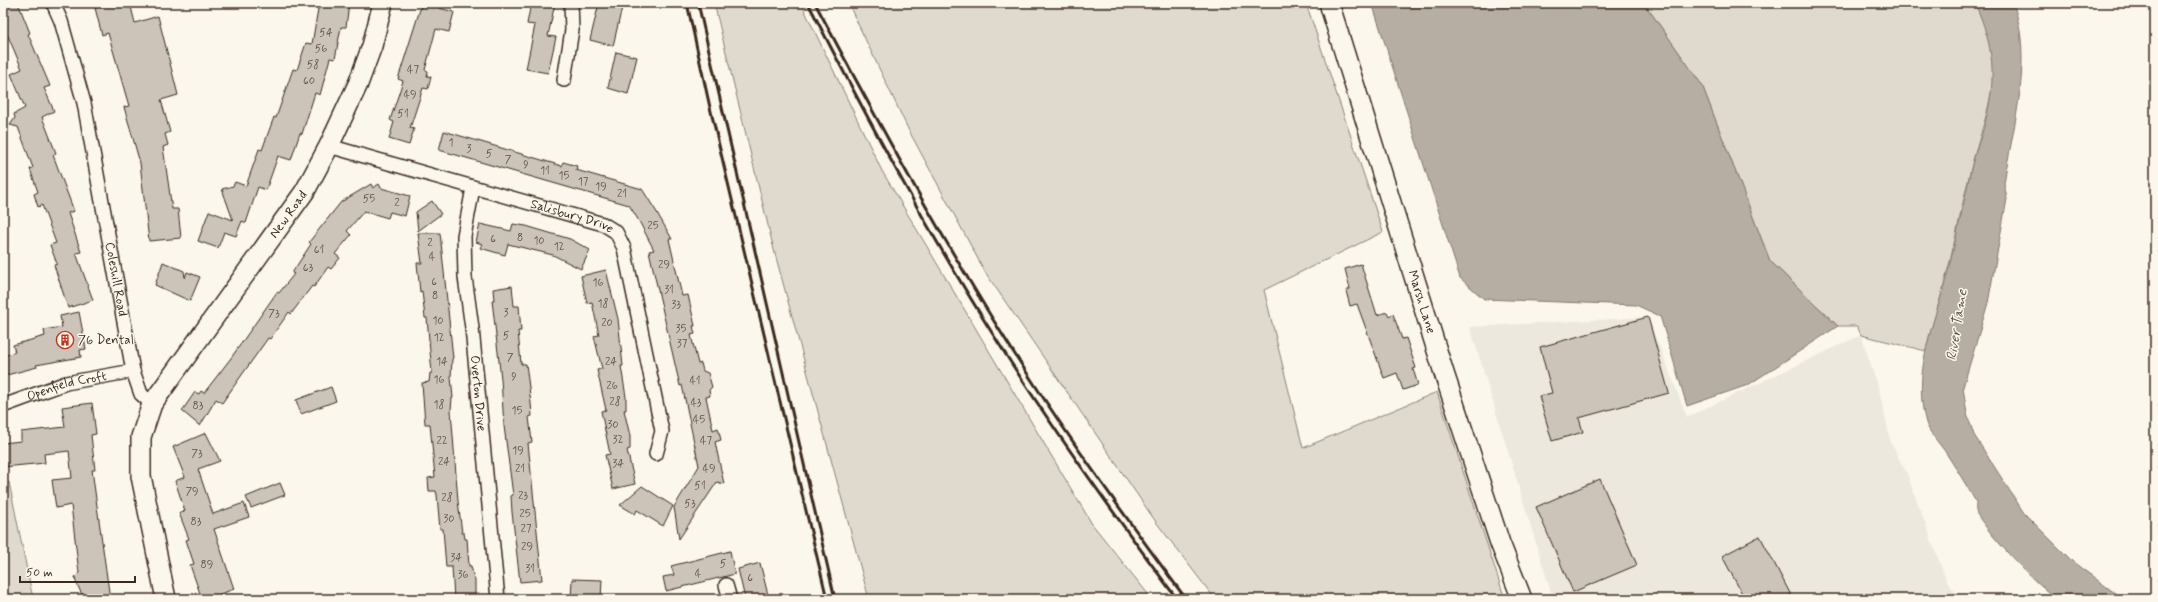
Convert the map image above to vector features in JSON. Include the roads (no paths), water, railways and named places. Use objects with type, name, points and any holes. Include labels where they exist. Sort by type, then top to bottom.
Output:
[{"type":"main road","name":"New Road","points":[[152,404],[305,191],[329,146],[358,84],[372,46],[383,3]]},
{"type":"main road","name":"Marsh Lane","points":[[1329,3],[1444,372],[1500,543],[1522,599]]},
{"type":"main road","points":[[152,404],[141,437],[141,476],[166,599]]},
{"type":"street","name":"Coleshill Road","points":[[53,3],[61,21],[84,103],[133,371],[141,394],[152,404]]},
{"type":"street","points":[[564,80],[572,30],[570,3]]},
{"type":"street","name":"Salisbury Drive","points":[[329,146],[603,224],[616,232],[624,248],[662,431],[656,454]]},
{"type":"street","name":"Overton Drive","points":[[473,188],[464,236],[465,277],[472,328],[498,599]]},
{"type":"street","name":"Openfield Croft","points":[[3,406],[66,383],[133,371]]},
{"type":"street","points":[[726,585],[730,599]]},
{"type":"water","points":[[1372,3],[1644,3],[1702,85],[1770,261],[1838,326],[1748,385],[1687,406],[1660,316],[1636,305],[1484,299],[1460,278]]},
{"type":"water","name":"River Tame","points":[[1975,3],[2013,3],[2019,25],[2022,47],[2022,70],[2020,93],[2004,183],[2007,199],[1988,303],[1963,387],[1967,414],[1974,435],[2024,513],[2073,562],[2123,599],[2064,600],[2059,599],[2040,586],[2015,561],[1982,522],[1976,512],[1976,502],[1926,423],[1922,406],[1921,389],[1922,372],[1928,339],[1947,275],[1972,163],[1985,123],[1991,91],[1992,62],[1990,48]]},
{"type":"railway","points":[[687,3],[709,103],[827,599]]},
{"type":"railway","points":[[698,3],[835,599]]},
{"type":"railway","points":[[808,3],[900,177],[975,305],[1065,443],[1177,599]]},
{"type":"railway","points":[[815,3],[873,112],[954,255],[999,330],[1077,447],[1186,599]]},
{"type":"place","name":"76 Dental","points":[[65,340]]}]
